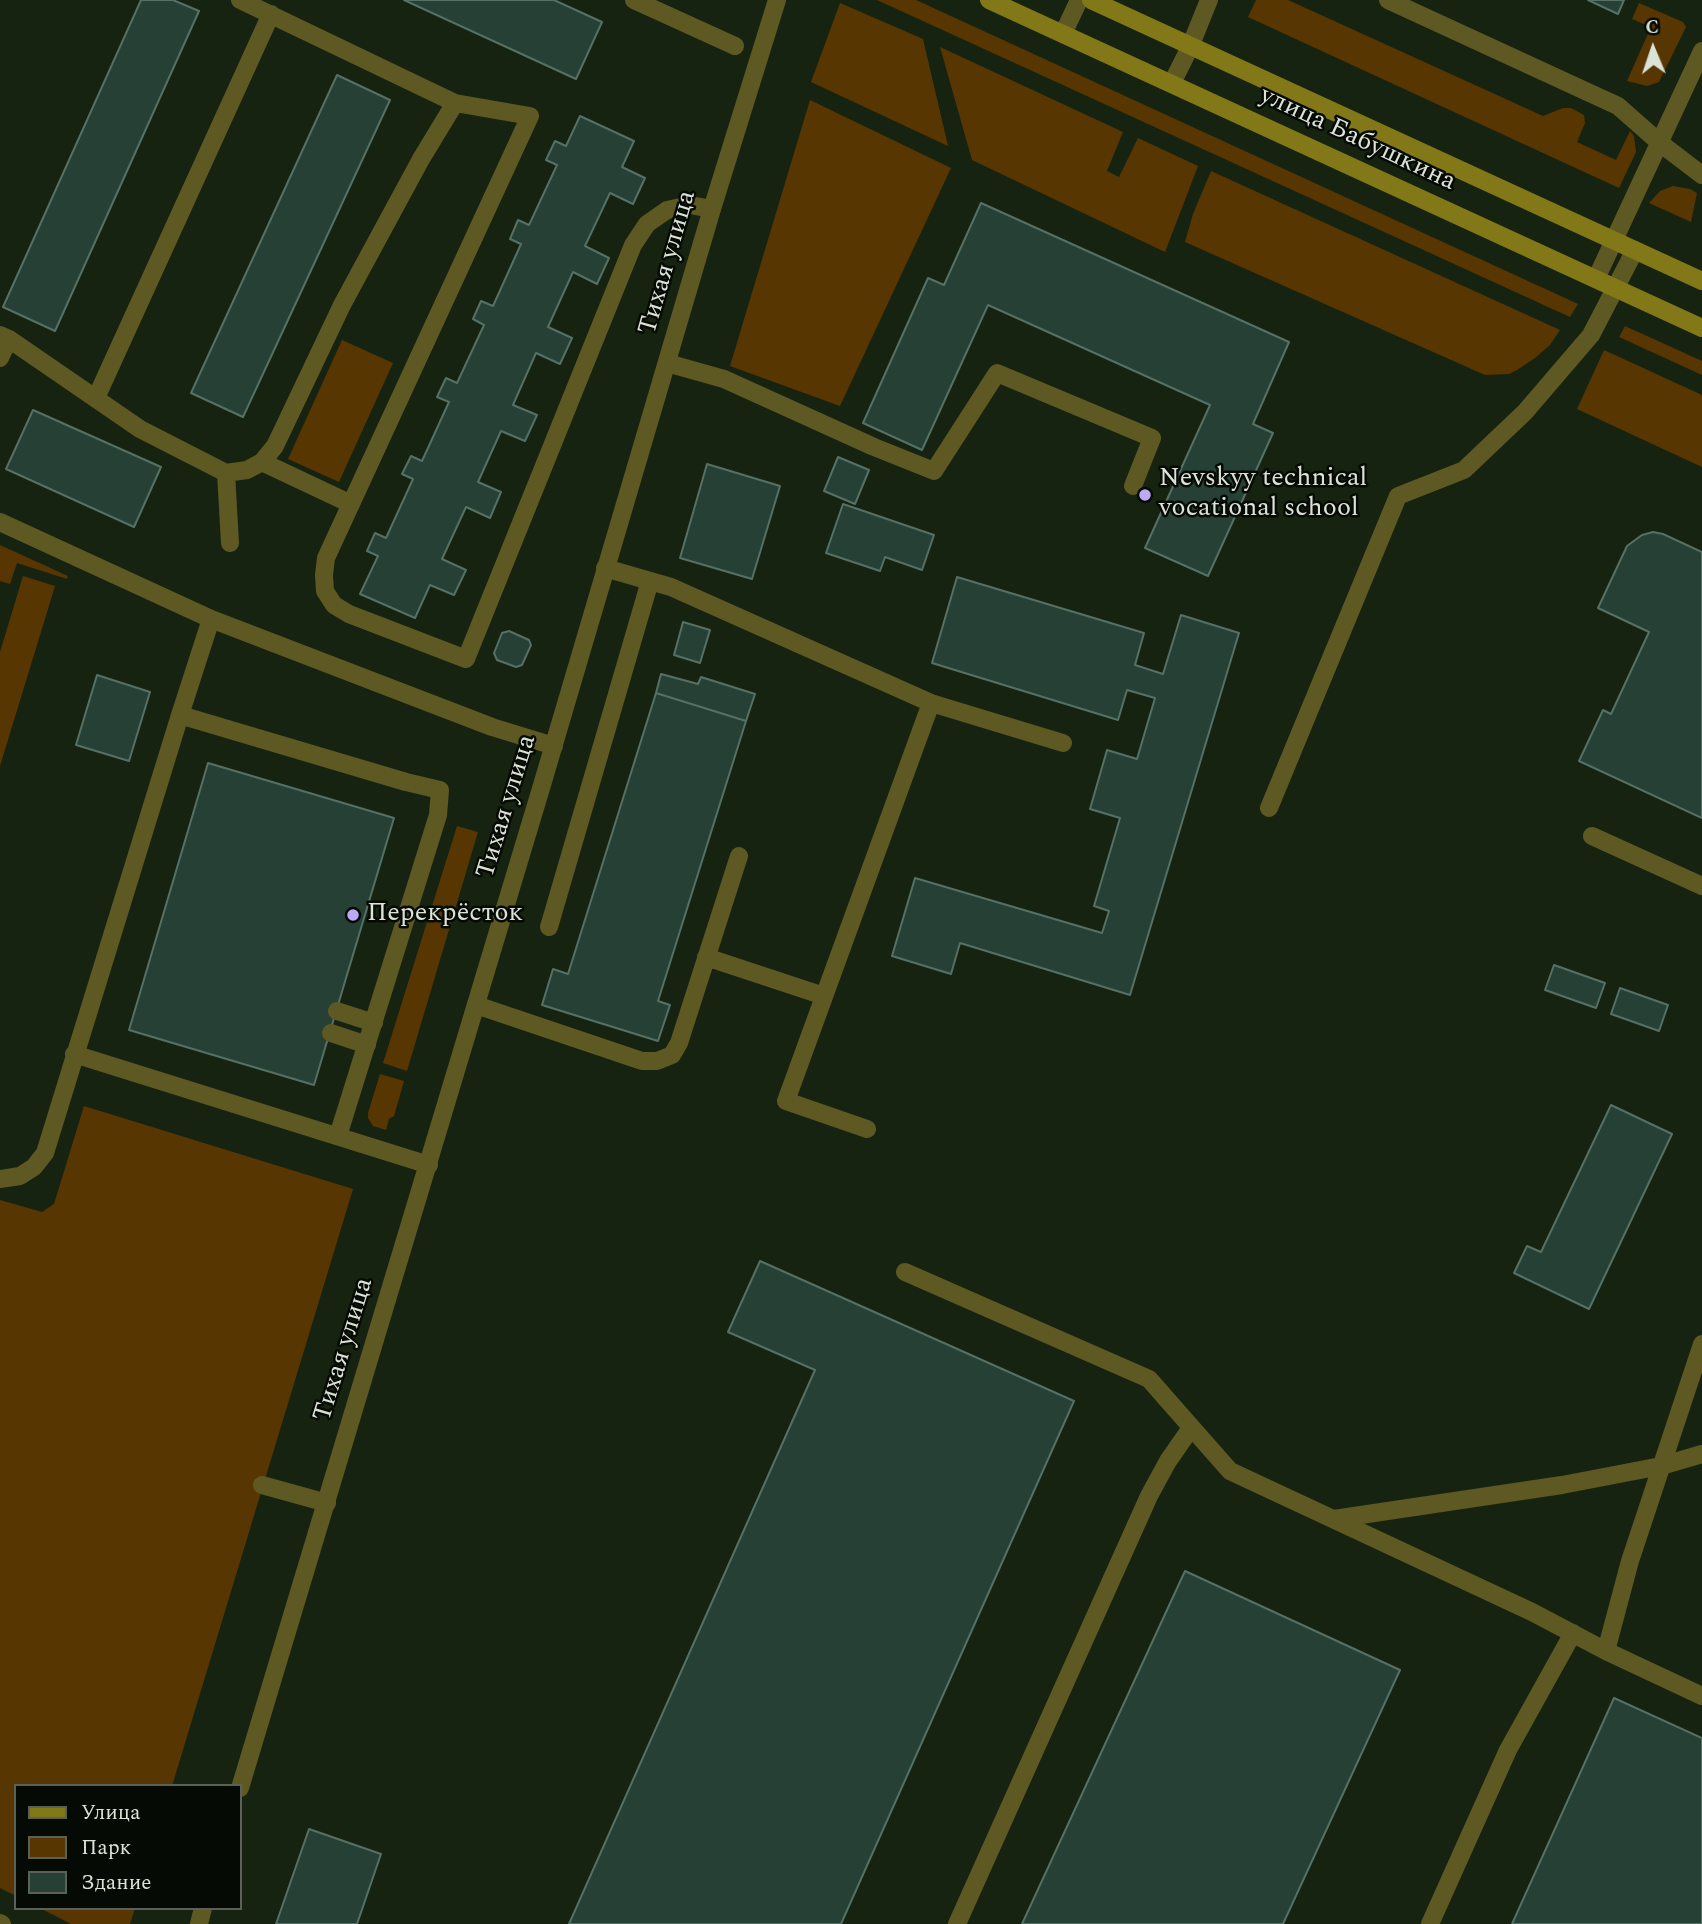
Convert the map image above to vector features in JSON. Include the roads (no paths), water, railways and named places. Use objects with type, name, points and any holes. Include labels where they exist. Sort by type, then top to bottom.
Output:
[{"type":"main road","name":"улица Бабушкина","points":[[989,0],[1702,328]]},
{"type":"main road","name":"улица Бабушкина","points":[[1091,0],[1702,281]]},
{"type":"street","points":[[240,0],[455,103],[530,116],[326,558],[325,591],[334,605],[349,614],[466,659],[633,245],[647,224],[667,210],[690,205],[712,209]]},
{"type":"street","points":[[634,0],[735,46]]},
{"type":"street","name":"Тихая улица","points":[[241,1784],[429,1165],[712,209],[777,0]]},
{"type":"street","points":[[1063,33],[1079,0]]},
{"type":"street","points":[[1172,83],[1209,0]]},
{"type":"street","points":[[1388,0],[1618,106],[1702,175]]},
{"type":"street","points":[[96,398],[271,14]]},
{"type":"street","points":[[1596,279],[1702,51]]},
{"type":"street","points":[[0,358],[4,337],[140,429],[226,473],[247,470],[262,462],[275,446],[342,304],[421,159],[455,103]]},
{"type":"street","points":[[1269,808],[1398,496],[1464,470],[1525,412],[1591,335],[1635,250]]},
{"type":"street","points":[[667,363],[724,379],[934,471],[997,373],[1152,438],[1133,486]]},
{"type":"street","points":[[262,462],[351,504]]},
{"type":"street","points":[[226,473],[230,543]]},
{"type":"street","points":[[0,522],[211,619],[492,727],[554,746]]},
{"type":"street","points":[[605,568],[671,587],[931,703],[1063,743]]},
{"type":"street","points":[[549,927],[650,581]]},
{"type":"street","points":[[0,1179],[20,1177],[34,1167],[45,1153],[211,619]]},
{"type":"street","points":[[867,1129],[786,1101],[931,703]]},
{"type":"street","points":[[180,715],[440,790],[438,815],[338,1136]]},
{"type":"street","points":[[1592,836],[1702,886]]},
{"type":"street","points":[[476,1005],[642,1060],[657,1061],[672,1055],[679,1044],[739,856]]},
{"type":"street","points":[[706,957],[824,996]]},
{"type":"street","points":[[337,1011],[374,1023]]},
{"type":"street","points":[[331,1033],[367,1045]]},
{"type":"street","points":[[74,1054],[429,1165]]},
{"type":"street","points":[[905,1272],[1149,1379],[1230,1471],[1532,1612],[1605,1651],[1702,1696]]},
{"type":"street","points":[[1605,1651],[1630,1560],[1702,1344]]},
{"type":"street","points":[[957,1924],[1149,1496],[1168,1461],[1191,1428]]},
{"type":"street","points":[[1333,1519],[1562,1485],[1661,1466],[1702,1454]]},
{"type":"street","points":[[262,1485],[327,1503]]},
{"type":"street","points":[[1430,1924],[1508,1750],[1573,1633]]},
{"type":"place","name":"Nevskyy technical vocational school","points":[[1145,495]]},
{"type":"place","name":"Перекрёсток","points":[[353,915]]}]
